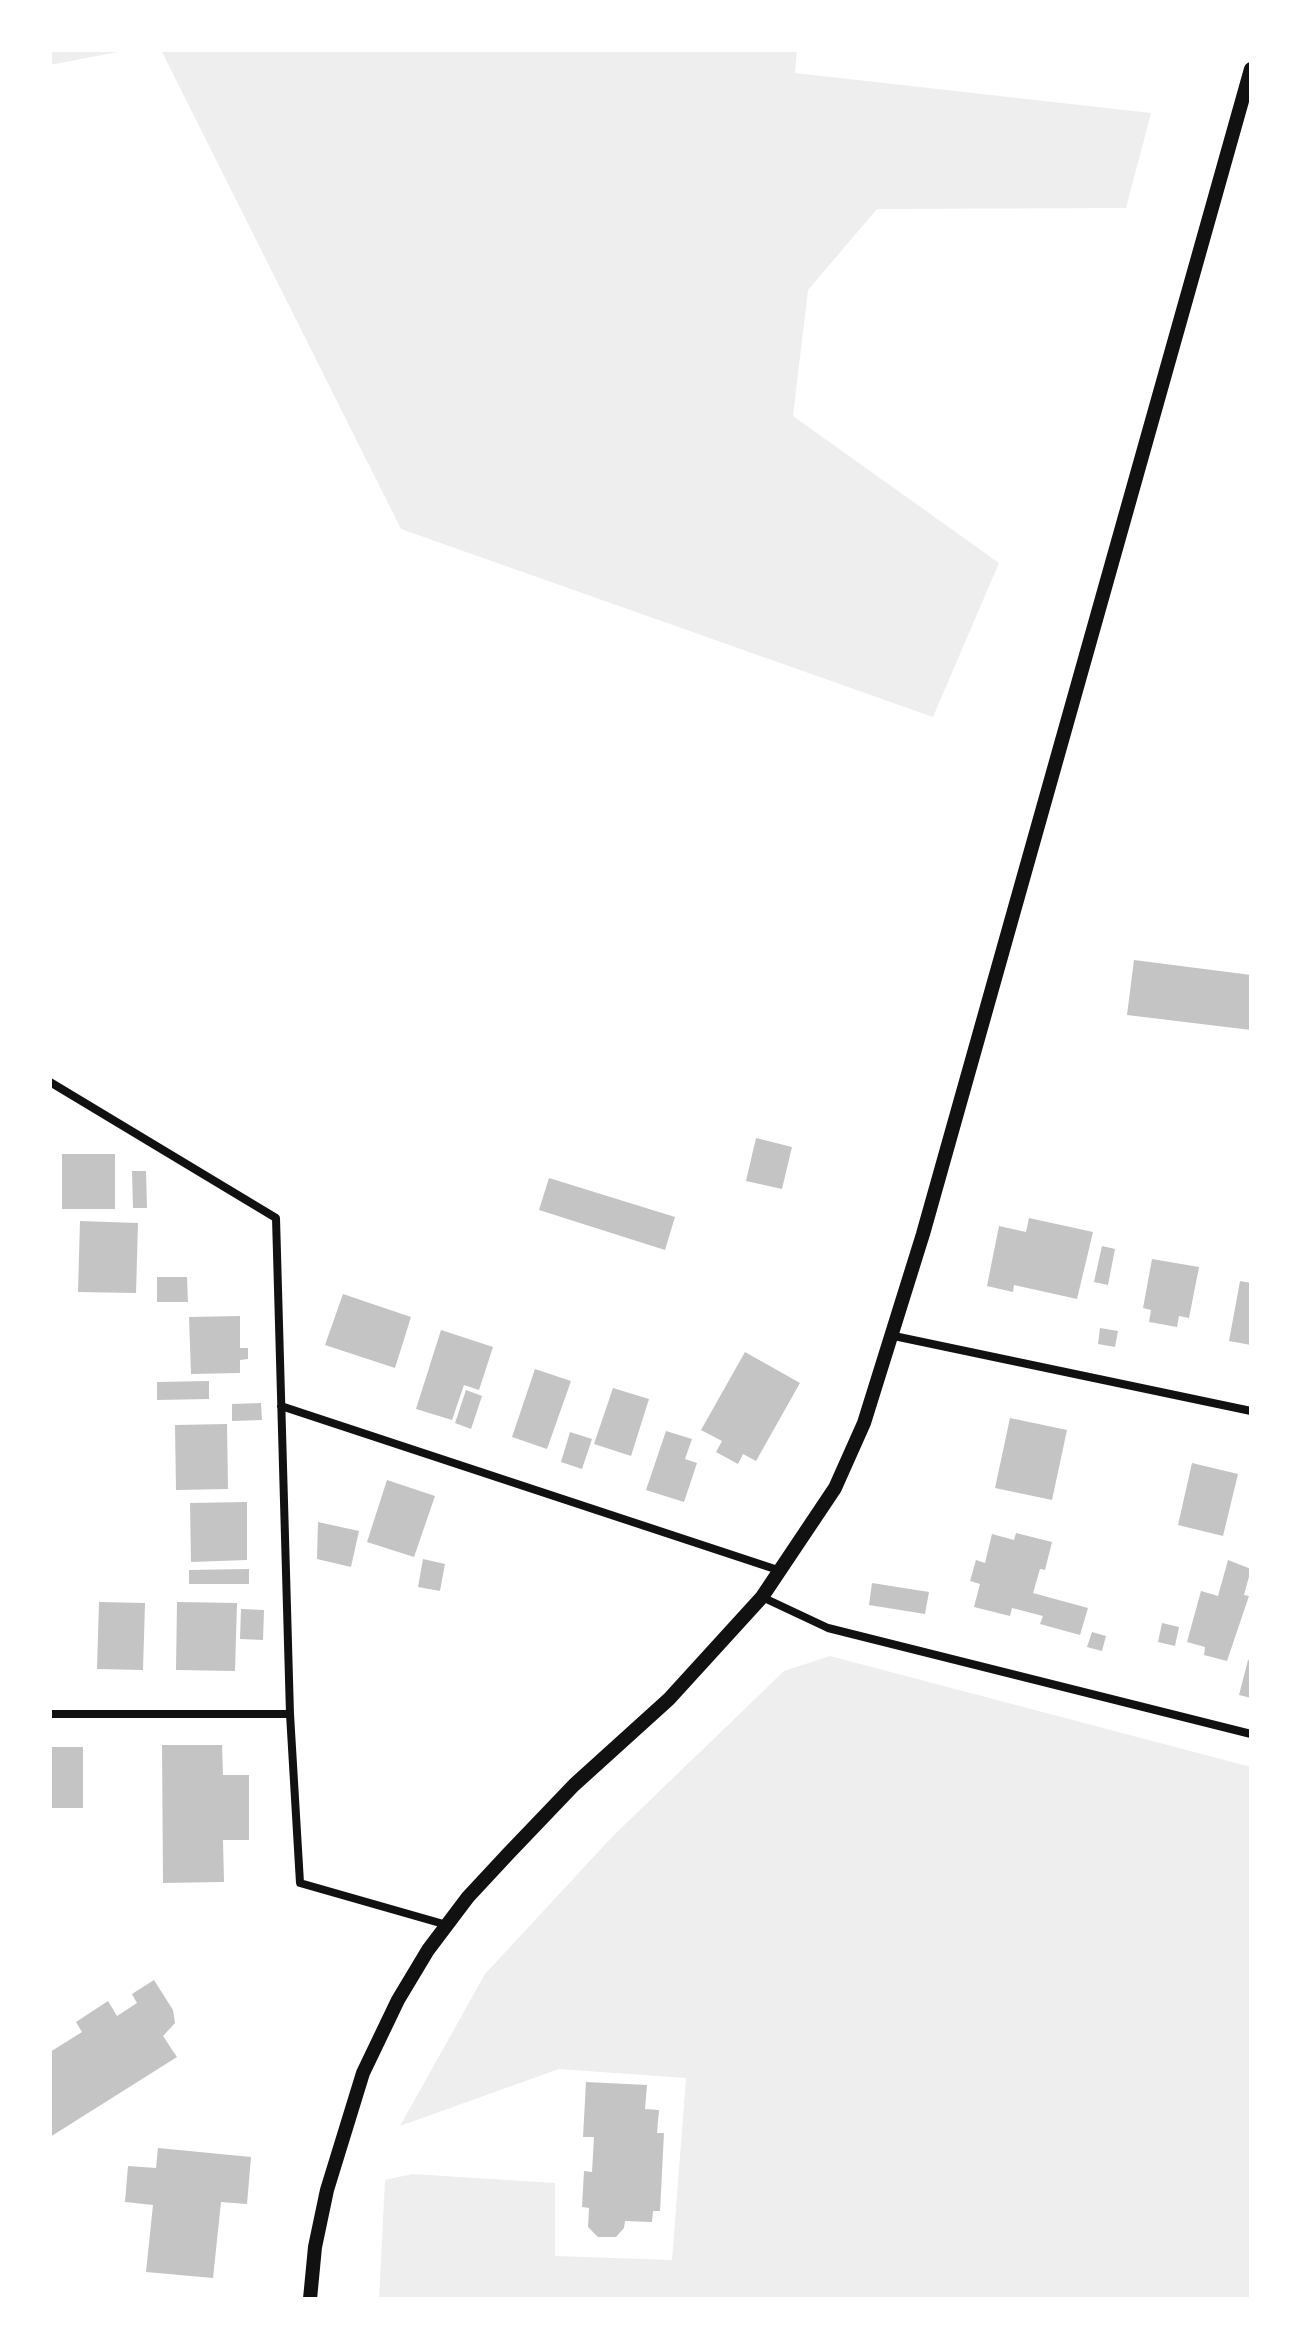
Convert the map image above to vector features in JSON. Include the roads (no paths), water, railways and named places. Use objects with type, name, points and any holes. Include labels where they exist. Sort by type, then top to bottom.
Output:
[{"type":"street","points":[[310,2299],[315,2247],[327,2190],[363,2073],[398,2000],[468,1897],[574,1785],[669,1699],[762,1597],[835,1488],[864,1423],[894,1336],[1251,69]]},
{"type":"street","points":[[50,1082],[276,1218],[290,1714],[300,1883],[447,1925]]},
{"type":"street","points":[[894,1336],[1251,1411]]},
{"type":"street","points":[[281,1406],[781,1571]]},
{"type":"street","points":[[762,1597],[828,1628],[1251,1734]]},
{"type":"street","points":[[50,1714],[290,1714]]}]
